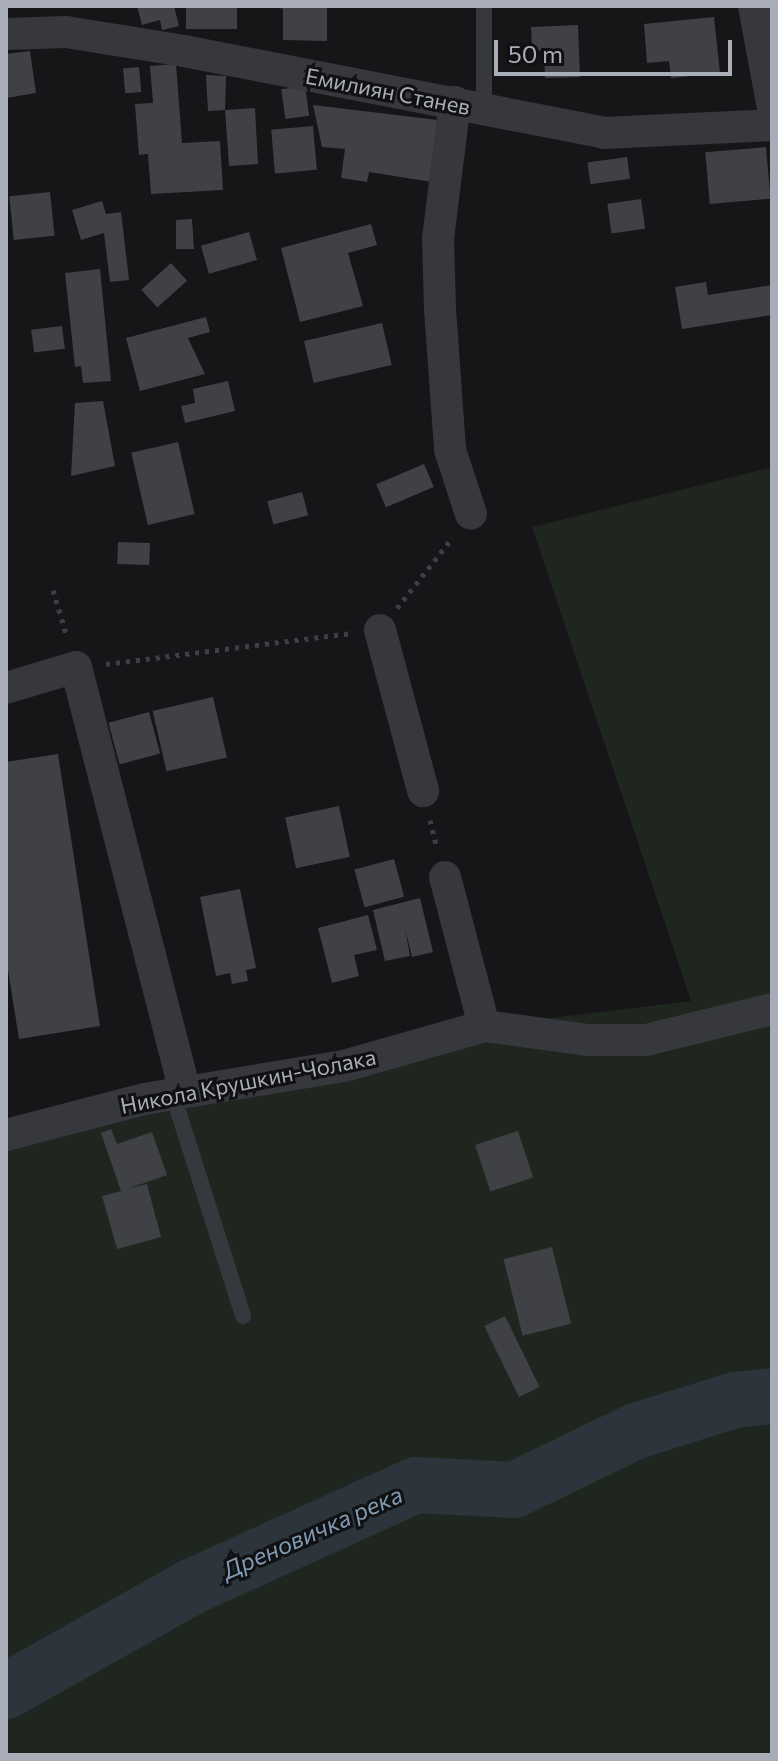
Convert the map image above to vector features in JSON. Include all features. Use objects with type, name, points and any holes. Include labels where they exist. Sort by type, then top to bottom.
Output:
[{"type":"street","points":[[754,6],[772,103]]},
{"type":"street","name":"Емилиян Станев","points":[[21,23],[184,51],[604,133],[772,125]]},
{"type":"street","points":[[469,106],[438,238],[450,450],[471,514]]},
{"type":"street","points":[[380,630],[423,791]]},
{"type":"street","points":[[6,688],[76,667],[179,1093]]},
{"type":"street","points":[[445,877],[484,1026]]},
{"type":"street","name":"Никола Крушкин-Чолака","points":[[6,1135],[179,1093],[344,1066],[484,1026],[576,1039],[646,1040],[772,1009]]},
{"type":"lane","points":[[469,106],[484,6]]},
{"type":"lane","points":[[179,1093],[243,1316]]},
{"type":"path","points":[[53,590],[76,667],[380,630],[471,514]]},
{"type":"path","points":[[423,791],[445,877]]},
{"type":"shaded area","points":[[772,467],[772,1755],[6,1755],[6,1146],[484,1026],[691,1001],[532,527]]},
{"type":"building","points":[[137,6],[174,6],[179,26],[162,30],[160,20],[142,25]]},
{"type":"building","points":[[186,6],[237,6],[237,29],[186,29]]},
{"type":"building","points":[[275,6],[327,6],[327,41],[283,40],[283,9]]},
{"type":"building","points":[[714,17],[720,73],[671,78],[669,61],[647,63],[644,24]]},
{"type":"building","points":[[578,25],[580,77],[545,78],[544,50],[532,51],[531,27]]},
{"type":"building","points":[[30,51],[36,93],[6,98],[6,54]]},
{"type":"building","points":[[176,64],[182,143],[220,141],[223,190],[151,194],[148,154],[139,155],[135,104],[153,103],[150,66]]},
{"type":"building","points":[[139,67],[141,92],[125,93],[123,68]]},
{"type":"building","points":[[206,75],[226,76],[225,110],[208,111]]},
{"type":"building","points":[[305,86],[309,116],[285,119],[281,89]]},
{"type":"building","points":[[313,105],[446,121],[438,183],[369,172],[367,182],[341,178],[345,149],[322,147]]},
{"type":"building","points":[[255,108],[258,164],[229,166],[225,110]]},
{"type":"building","points":[[313,126],[317,170],[275,173],[271,130]]},
{"type":"building","points":[[766,147],[771,199],[710,204],[705,152]]},
{"type":"building","points":[[627,157],[630,179],[590,184],[587,163]]},
{"type":"building","points":[[50,192],[55,236],[14,240],[9,196]]},
{"type":"building","points":[[641,199],[645,229],[612,233],[607,204]]},
{"type":"building","points":[[102,201],[106,214],[121,212],[129,280],[110,282],[104,233],[81,240],[72,210]]},
{"type":"building","points":[[192,219],[194,249],[176,249],[176,220]]},
{"type":"building","points":[[371,224],[377,245],[348,253],[363,306],[300,322],[281,248]]},
{"type":"building","points":[[249,232],[257,260],[209,274],[201,246]]},
{"type":"building","points":[[171,263],[187,281],[157,308],[141,290]]},
{"type":"building","points":[[100,269],[111,381],[83,383],[81,366],[75,367],[65,273]]},
{"type":"building","points":[[706,282],[708,295],[772,285],[772,315],[682,329],[675,287]]},
{"type":"building","points":[[206,317],[210,332],[188,338],[205,374],[140,391],[126,338]]},
{"type":"building","points":[[382,323],[392,365],[314,383],[304,341]]},
{"type":"building","points":[[62,326],[65,349],[34,353],[31,330]]},
{"type":"building","points":[[228,381],[235,411],[185,423],[181,406],[195,403],[193,389]]},
{"type":"building","points":[[103,401],[115,466],[71,476],[75,403]]},
{"type":"building","points":[[178,442],[195,514],[148,525],[131,453]]},
{"type":"building","points":[[424,464],[434,487],[386,507],[376,484]]},
{"type":"building","points":[[302,492],[308,515],[273,524],[267,501]]},
{"type":"building","points":[[118,542],[150,543],[149,565],[117,564]]},
{"type":"building","points":[[213,697],[227,757],[167,771],[153,711]]},
{"type":"building","points":[[149,712],[160,754],[120,764],[108,723]]},
{"type":"building","points":[[58,754],[100,1026],[19,1039],[6,957],[6,762]]},
{"type":"building","points":[[339,806],[350,857],[296,868],[285,817]]},
{"type":"building","points":[[394,859],[404,897],[364,907],[354,870]]},
{"type":"building","points":[[240,889],[256,968],[246,970],[248,981],[232,984],[230,973],[216,976],[200,897]]},
{"type":"building","points":[[420,898],[433,952],[412,957],[405,928],[410,956],[385,961],[373,910]]},
{"type":"building","points":[[368,915],[377,950],[354,955],[359,976],[332,983],[318,928]]},
{"type":"building","points":[[111,1129],[117,1144],[152,1132],[167,1175],[127,1189],[147,1184],[161,1237],[117,1249],[102,1196],[121,1191],[101,1133]]},
{"type":"building","points":[[518,1131],[533,1178],[490,1192],[475,1145]]},
{"type":"building","points":[[552,1247],[571,1324],[523,1336],[503,1259]]},
{"type":"building","points":[[505,1316],[540,1387],[519,1397],[484,1326]]},
{"type":"waterway","name":"Дреновичка река","points":[[6,1691],[191,1587],[416,1485],[514,1490],[636,1431],[735,1400],[772,1396]]}]
